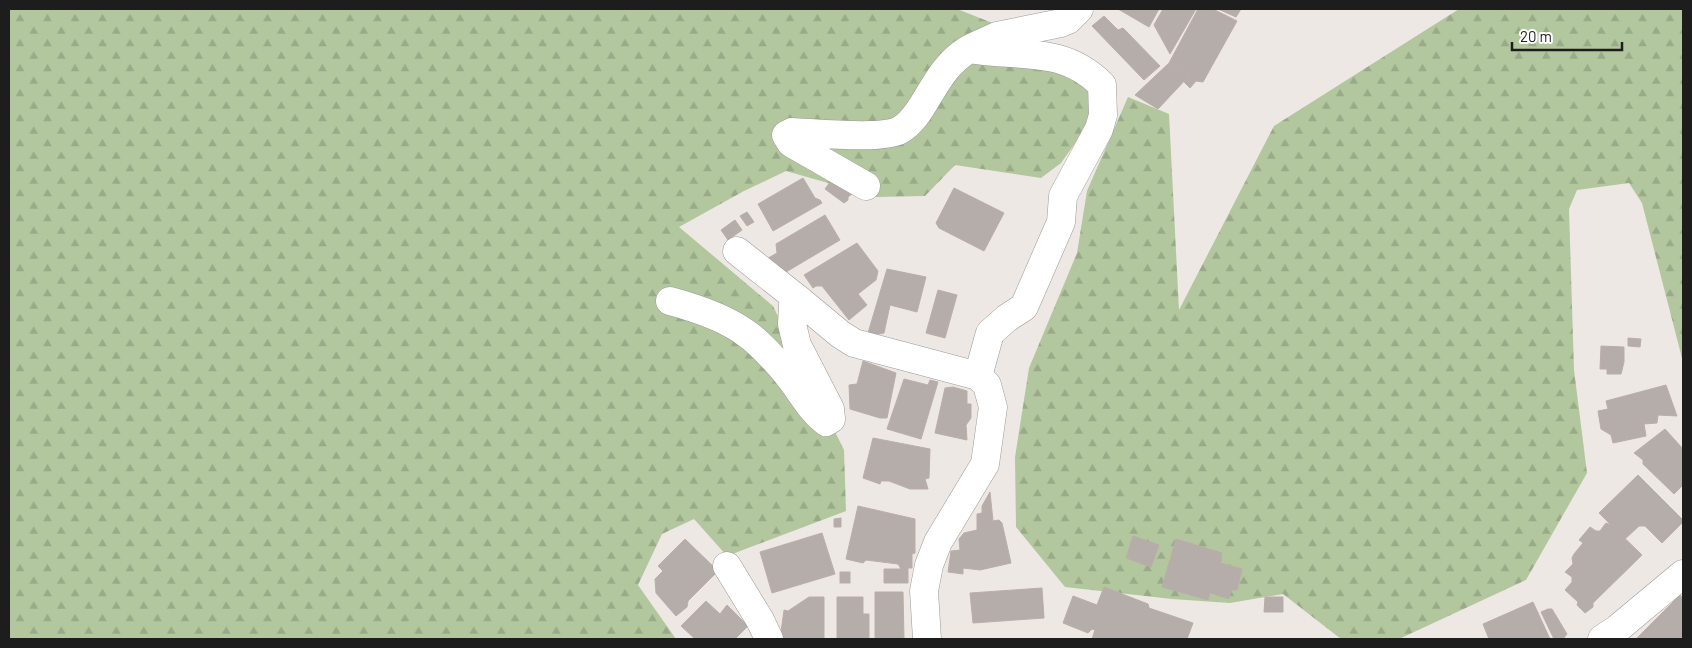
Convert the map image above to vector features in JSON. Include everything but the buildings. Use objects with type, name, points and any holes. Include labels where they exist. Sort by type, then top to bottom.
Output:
[{"type":"street","points":[[866,186],[791,143],[786,135],[792,132],[892,134],[909,123],[919,112],[946,68],[959,55],[997,36],[1061,23],[1068,20],[1078,9]]},
{"type":"street","points":[[970,49],[990,53],[1045,55],[1080,66],[1102,85],[1104,95],[1103,115],[1099,129],[1063,196],[1060,222],[1024,307],[1007,318],[990,333],[978,376]]},
{"type":"street","points":[[737,252],[854,343],[978,376],[987,385],[993,407],[985,464],[938,542],[929,565],[924,591],[927,639]]},
{"type":"street","points":[[670,301],[690,306],[723,320],[748,335],[789,376],[820,418],[828,422],[831,419],[830,409],[796,345],[792,324],[794,305],[799,300]]},
{"type":"street","points":[[727,566],[760,620],[769,639]]},
{"type":"street","points":[[1602,639],[1617,629],[1683,574]]},
{"type":"green space","points":[[9,9],[957,9],[1051,46],[1091,89],[1090,122],[1061,163],[1041,178],[955,165],[925,196],[877,197],[786,171],[744,191],[679,227],[773,306],[844,450],[846,511],[727,556],[694,519],[662,534],[638,585],[676,639],[9,639]]},
{"type":"green space","points":[[1459,9],[1683,9],[1683,362],[1642,203],[1629,183],[1577,190],[1569,209],[1574,370],[1587,473],[1526,580],[1399,639],[1341,639],[1283,594],[1230,603],[1172,599],[1065,587],[1016,527],[1015,457],[1029,368],[1077,253],[1087,191],[1128,97],[1169,114],[1179,310],[1274,126]]}]
